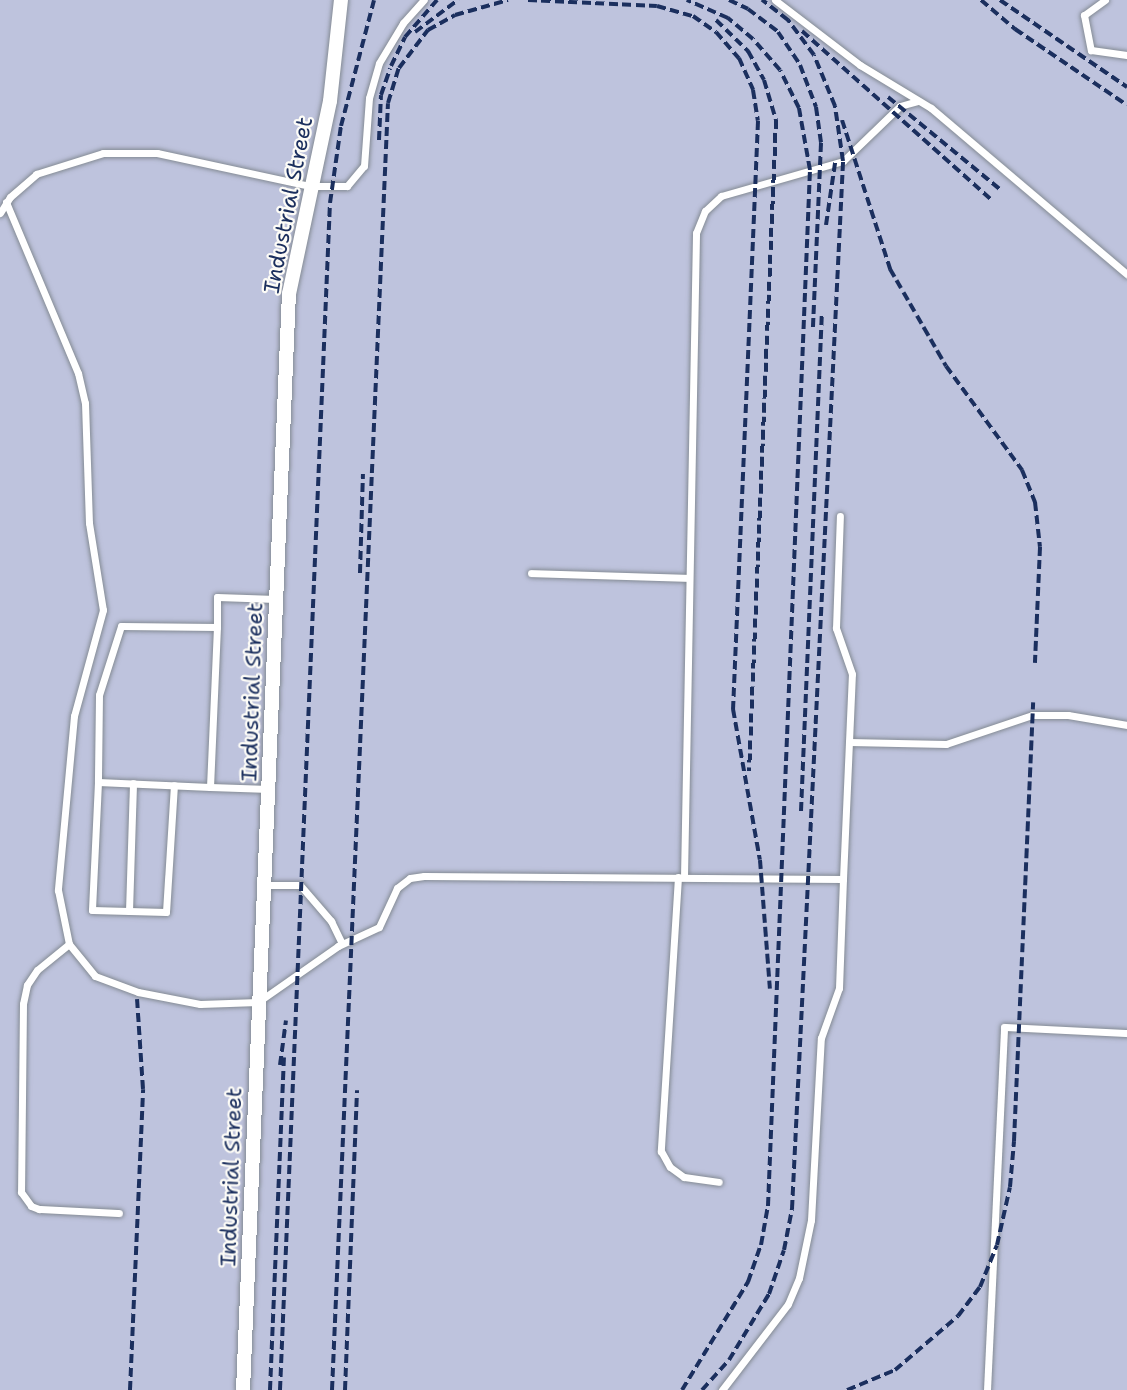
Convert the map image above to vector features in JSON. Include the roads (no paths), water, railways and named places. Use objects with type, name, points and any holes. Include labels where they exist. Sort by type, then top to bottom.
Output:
[{"type":"street","name":"Industrial Street","points":[[243,1390],[289,294],[310,186],[330,101],[341,0]]},
{"type":"lane","points":[[0,213],[6,202],[22,184],[58,164],[123,152],[177,157],[310,186],[347,186],[361,174],[366,154],[369,98],[379,63],[403,23],[424,0]]},
{"type":"lane","points":[[775,0],[860,65],[948,122],[1127,274]]},
{"type":"lane","points":[[1106,0],[1084,15],[1091,50],[1127,56]]},
{"type":"lane","points":[[719,1182],[684,1177],[670,1167],[661,1151],[681,877],[688,578],[697,356],[695,240],[705,211],[721,196],[739,188],[843,160],[900,106],[918,101]]},
{"type":"lane","points":[[6,202],[78,373],[87,429],[88,523],[103,597],[100,626],[74,716],[58,890],[69,944],[84,967],[108,984],[200,1004],[258,1002],[342,944],[379,927],[398,888],[410,878],[454,874],[843,879]]},
{"type":"lane","points":[[722,1390],[788,1304],[806,1252],[822,1038],[839,988],[852,674],[836,627],[840,516]]},
{"type":"lane","points":[[531,573],[688,578]]},
{"type":"lane","points":[[210,787],[217,597],[276,599]]},
{"type":"lane","points":[[174,785],[166,912],[92,910],[98,782],[99,695],[121,626],[146,623],[216,627]]},
{"type":"lane","points":[[849,742],[946,744],[1032,714],[1068,715],[1127,725]]},
{"type":"lane","points":[[98,782],[269,789]]},
{"type":"lane","points":[[129,911],[134,783]]},
{"type":"lane","points":[[264,885],[300,885],[331,921],[342,944]]},
{"type":"lane","points":[[69,944],[37,970],[27,986],[23,1004],[21,1192],[31,1206],[39,1209],[119,1213]]},
{"type":"lane","points":[[987,1390],[1004,1027],[1127,1033]]},
{"type":"railway","points":[[280,1390],[330,203],[341,126],[374,0]]},
{"type":"railway","points":[[391,66],[405,37],[437,0]]},
{"type":"railway","points":[[415,32],[458,0]]},
{"type":"railway","points":[[332,1390],[388,103],[399,68],[428,30],[455,15],[508,0]]},
{"type":"railway","points":[[528,0],[657,6],[693,16],[716,32],[739,58],[753,90],[758,121],[733,709],[760,860],[770,989]]},
{"type":"railway","points":[[682,1390],[748,1282],[761,1245],[768,1206],[810,170],[799,108],[780,70],[753,39],[728,18],[687,0]]},
{"type":"railway","points":[[729,0],[748,9],[778,32],[800,65],[816,107],[821,143],[813,328]]},
{"type":"railway","points":[[702,1390],[729,1360],[769,1294],[784,1250],[792,1209],[843,161],[835,106],[814,55],[788,20],[762,0]]},
{"type":"railway","points":[[981,0],[1015,29],[1127,105]]},
{"type":"railway","points":[[1000,0],[1127,87]]},
{"type":"railway","points":[[716,20],[748,51],[764,80],[776,120],[749,771]]},
{"type":"railway","points":[[802,31],[992,200]]},
{"type":"railway","points":[[379,140],[381,95],[390,69]]},
{"type":"railway","points":[[888,97],[1001,190]]},
{"type":"railway","points":[[842,120],[890,269],[946,366],[1022,470],[1035,502],[1040,547],[1035,663]]},
{"type":"railway","points":[[826,225],[835,163]]},
{"type":"railway","points":[[801,811],[822,314]]},
{"type":"railway","points":[[360,573],[363,474]]},
{"type":"railway","points":[[847,1390],[895,1370],[958,1316],[980,1287],[997,1245],[1010,1187],[1014,1141],[1033,702]]},
{"type":"railway","points":[[130,1390],[143,1089],[137,999]]},
{"type":"railway","points":[[280,1065],[286,1020]]},
{"type":"railway","points":[[270,1390],[284,1057]]},
{"type":"railway","points":[[345,1390],[357,1090]]}]
